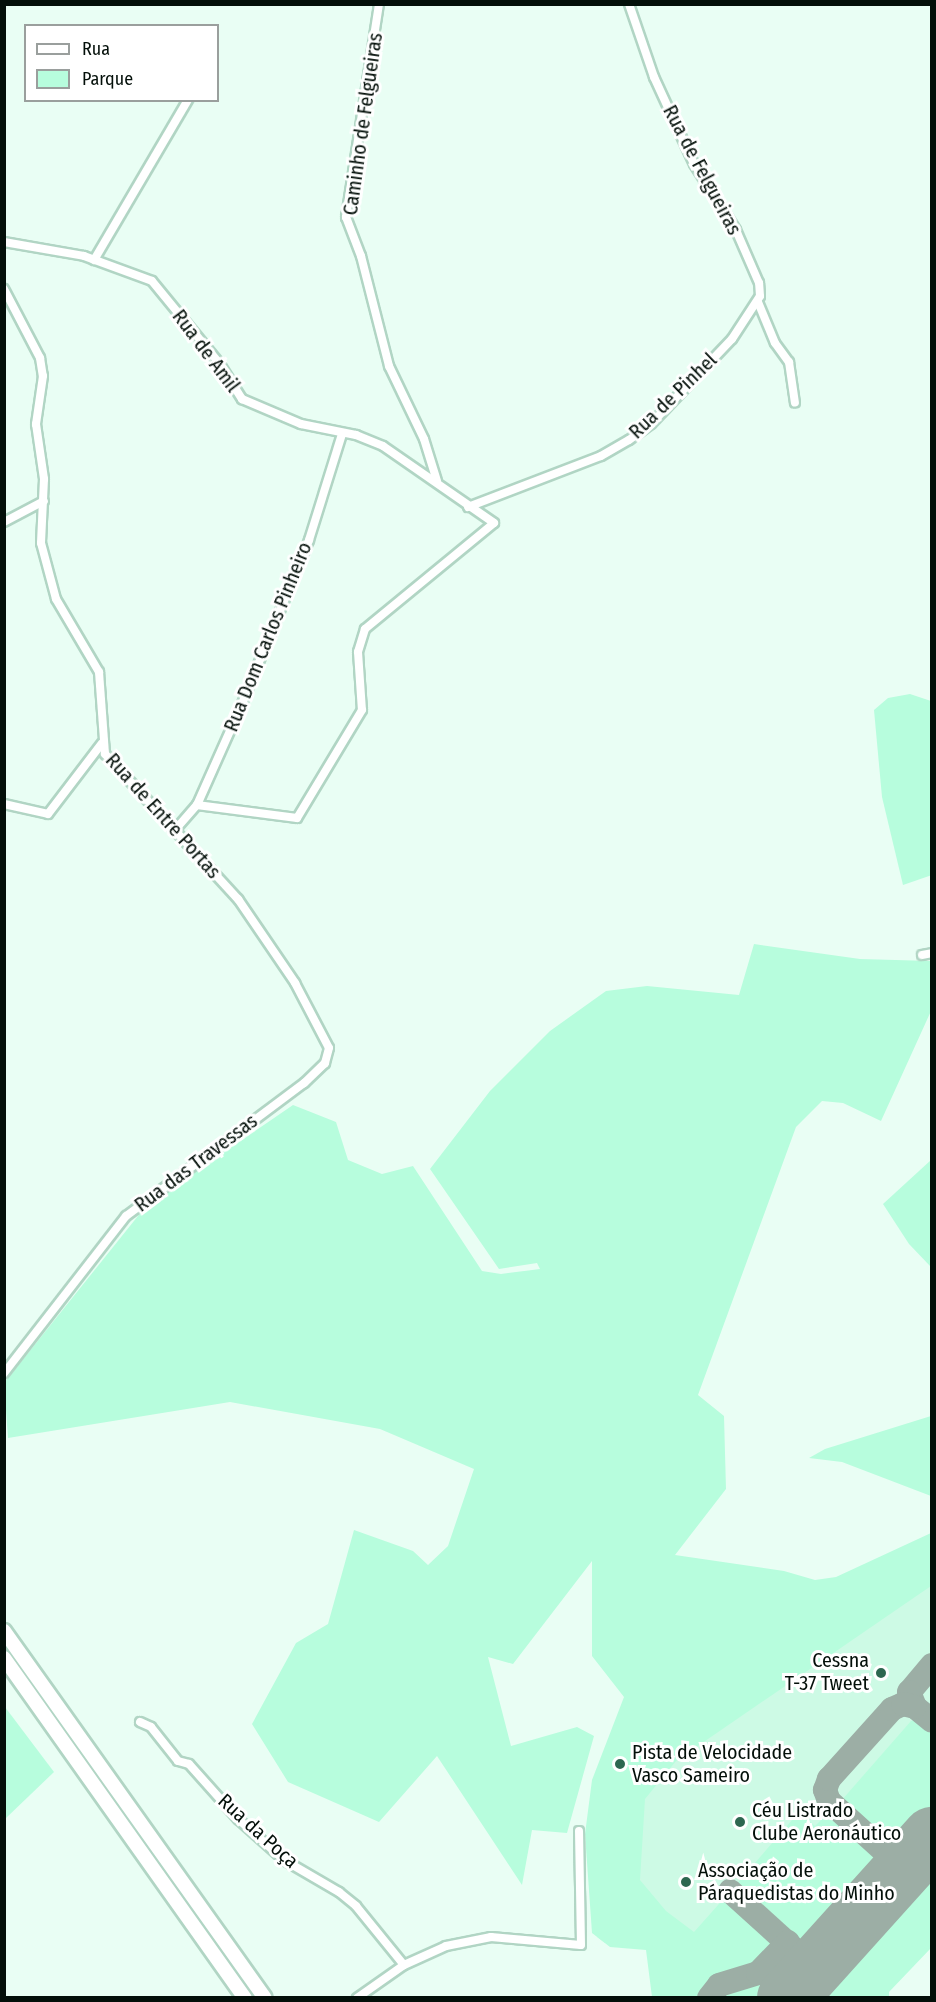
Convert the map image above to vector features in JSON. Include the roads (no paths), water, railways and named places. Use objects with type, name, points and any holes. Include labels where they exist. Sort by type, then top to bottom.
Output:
[{"type":"highway","points":[[4,1631],[265,1998]]},
{"type":"highway","points":[[4,1658],[245,1998]]},
{"type":"street","name":"Caminho de Felgueiras","points":[[379,4],[346,217],[361,256],[389,366],[424,439],[437,481]]},
{"type":"street","name":"Rua de Felgueiras","points":[[629,4],[654,77],[694,164],[736,230],[759,283],[758,302],[776,343],[789,362],[795,403]]},
{"type":"street","points":[[94,260],[187,102]]},
{"type":"street","name":"Rua de Amil","points":[[4,242],[94,260],[152,281],[219,363],[242,399],[301,424],[356,435],[383,446],[437,481],[468,507],[494,523],[365,629],[358,652],[362,710],[297,819],[197,805]]},
{"type":"street","name":"Rua de Entre Portas","points":[[4,289],[40,358],[43,376],[36,424],[44,501],[41,543],[46,574],[72,629],[99,672],[102,743],[115,767],[238,899],[295,983],[329,1048]]},
{"type":"street","name":"Rua de Pinhel","points":[[468,507],[601,456],[629,440],[651,423],[732,339],[758,302]]},
{"type":"street","name":"Rua Dom Carlos Pinheiro","points":[[175,830],[197,805],[309,540],[342,434]]},
{"type":"street","points":[[4,522],[44,501]]},
{"type":"street","points":[[4,804],[48,814],[102,743]]},
{"type":"street","points":[[922,955],[932,953]]},
{"type":"street","name":"Rua das Travessas","points":[[4,1373],[126,1216],[304,1083],[325,1062],[329,1048]]},
{"type":"street","name":"Rua da Poça","points":[[140,1722],[151,1727],[178,1761],[189,1764],[238,1818],[284,1860],[339,1892],[356,1906],[404,1965]]},
{"type":"street","points":[[357,1998],[404,1965],[446,1946],[491,1937],[581,1945],[579,1831]]},
{"type":"place","name":"Cessna T-37 Tweet","points":[[881,1673]]},
{"type":"place","name":"Pista de Velocidade Vasco Sameiro","points":[[620,1764]]},
{"type":"place","name":"Céu Listrado Clube Aeronáutico","points":[[740,1822]]},
{"type":"place","name":"Associação de Páraquedistas do Minho","points":[[686,1882]]}]
